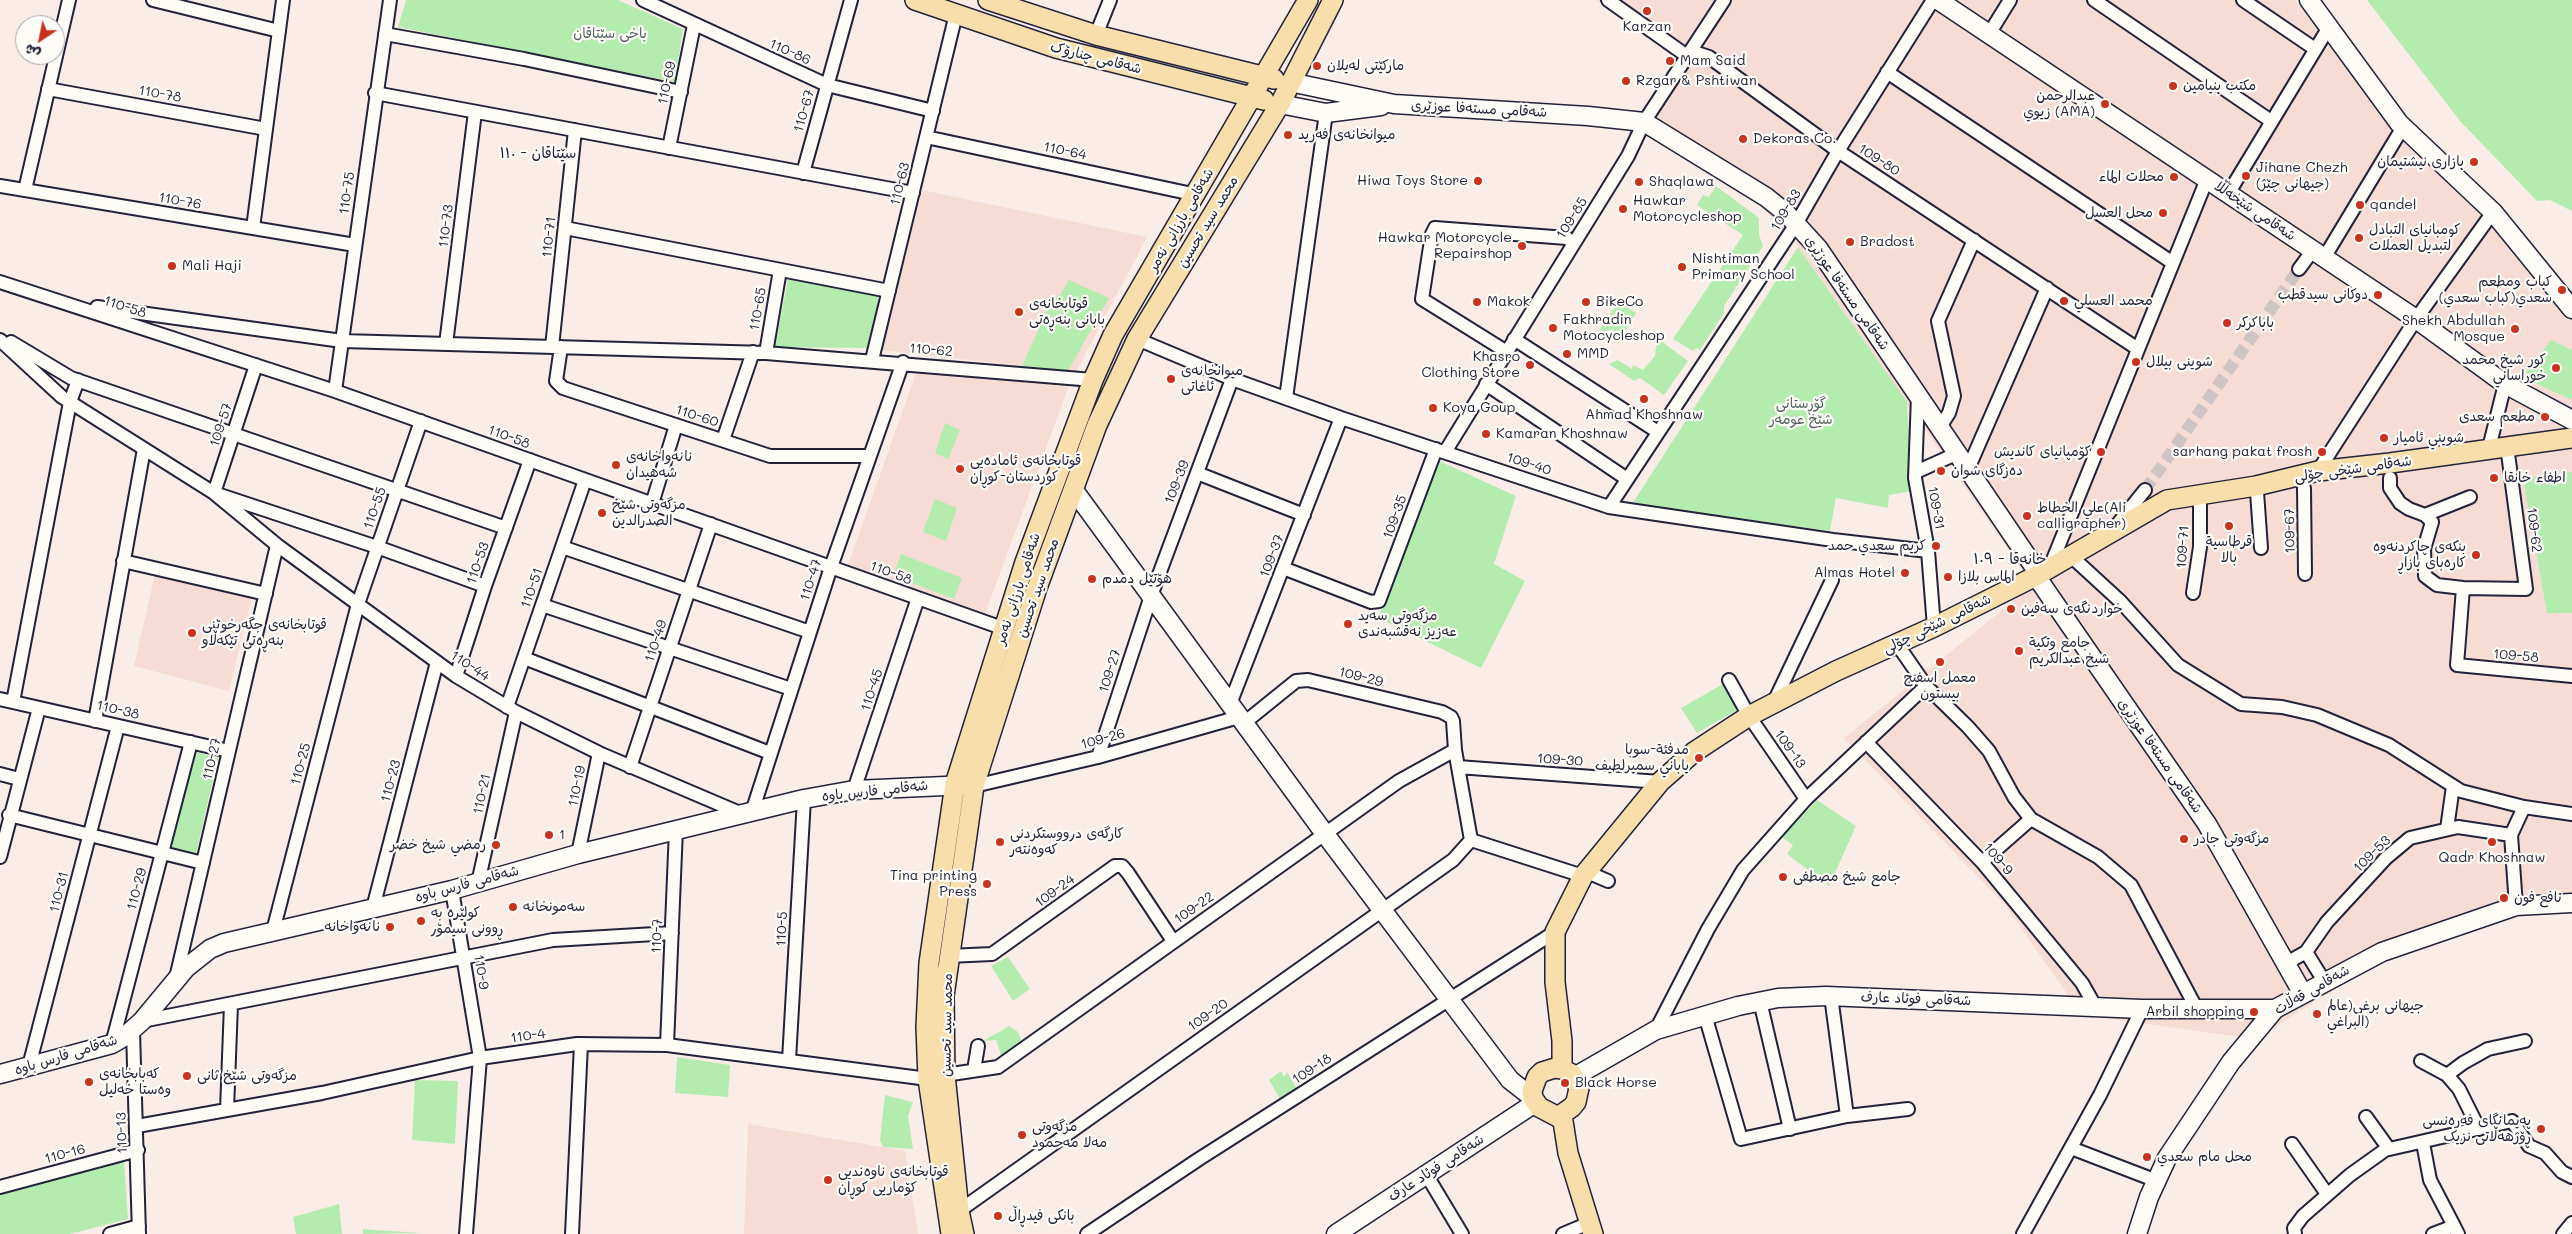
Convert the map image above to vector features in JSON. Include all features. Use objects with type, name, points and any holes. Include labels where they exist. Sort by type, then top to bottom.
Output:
[{"type":"main road","name":"شەقامی چنارۆک","points":[[915,0],[1056,48],[1280,104]]},
{"type":"main road","name":"شەقامی بارزانی نەمر","points":[[951,1234],[936,1077],[926,1027],[929,962],[965,785],[1024,562],[1093,380],[1114,335],[1254,97],[1308,0]]},
{"type":"main road","name":"محمد سید تحسین","points":[[964,1234],[936,1077],[965,785],[1097,425],[1136,340],[1280,104],[1333,0]]},
{"type":"main road","name":"شەقامی شێخەڵڵا","points":[[1938,0],[2416,319],[2505,384],[2572,420]]},
{"type":"main road","points":[[2310,0],[2403,127],[2493,212],[2572,309]]},
{"type":"main road","name":"شەقامی چنارۆک","points":[[1000,2],[1096,35],[1264,78],[1290,82]]},
{"type":"main road","name":"شەقامی مستەفا عوزێری","points":[[1290,82],[1394,104],[1588,116],[1644,122],[1766,196],[1818,248],[1968,469],[2042,572],[2207,824],[2302,994]]},
{"type":"main road","name":"شەقامی مستەفا عوزێری","points":[[1280,104],[1326,113],[1394,104]]},
{"type":"main road","name":"شەقامی شێخی چۆلی","points":[[1568,1073],[1555,982],[1555,932],[1585,874],[1660,782],[1694,752],[1749,716],[1836,671],[1934,627],[2072,557],[2167,500],[2256,486],[2318,471],[2572,438]]},
{"type":"main road","points":[[1073,489],[1325,834],[1451,998],[1510,1080],[1544,1111],[1558,1116],[1572,1107],[1578,1095],[1578,1084],[1568,1073],[1548,1069],[1542,1072],[1534,1084],[1534,1100]]},
{"type":"main road","name":"شەقامی فارس باوە","points":[[0,1074],[112,1044],[138,1026],[186,968],[210,949],[224,943],[452,890],[578,854],[746,811],[854,790],[965,785]]},
{"type":"main road","name":"شەقامی قەڵات","points":[[2137,1234],[2156,1181],[2167,1158],[2231,1062],[2275,1009],[2324,981],[2382,952],[2516,906],[2572,903]]},
{"type":"main road","name":"شەقامی فوئاد عارف","points":[[1568,1073],[1656,1030],[1705,1015],[1778,998],[1831,996],[2142,1009],[2275,1009]]},
{"type":"main road","name":"شەقامی فوئاد عارف","points":[[1336,1234],[1534,1100]]},
{"type":"main road","points":[[1562,1115],[1568,1153],[1591,1229]]},
{"type":"street","points":[[25,190],[69,0]]},
{"type":"street","points":[[153,0],[279,31]]},
{"type":"street","points":[[253,228],[283,0]]},
{"type":"street","name":"110-75","points":[[335,391],[390,0]]},
{"type":"street","name":"110-86","points":[[643,0],[827,85],[933,110]]},
{"type":"street","name":"110-67","points":[[802,173],[851,0]]},
{"type":"street","points":[[1096,35],[1110,0]]},
{"type":"street","points":[[1608,0],[1687,56]]},
{"type":"street","name":"109-85","points":[[1441,450],[1507,352],[1628,156],[1644,122],[1724,0]]},
{"type":"street","name":"109-83","points":[[1609,507],[1796,224],[1838,151],[1933,0]]},
{"type":"street","points":[[1989,34],[2010,0]]},
{"type":"street","points":[[2094,0],[2271,121]]},
{"type":"street","points":[[2243,0],[2315,49]]},
{"type":"street","name":"110-63","points":[[872,360],[956,14]]},
{"type":"street","name":"110-69","points":[[669,148],[694,25]]},
{"type":"street","points":[[2228,194],[2329,27]]},
{"type":"street","points":[[385,34],[524,59],[681,92]]},
{"type":"street","name":"109-80","points":[[1687,56],[1694,52],[1709,57],[1838,151],[2138,349]]},
{"type":"street","points":[[1887,72],[2173,263]]},
{"type":"street","name":"110-78","points":[[48,89],[266,129]]},
{"type":"street","points":[[376,94],[913,193]]},
{"type":"street","name":"110-73","points":[[446,344],[475,112]]},
{"type":"street","points":[[1286,398],[1326,113]]},
{"type":"street","points":[[2299,269],[2319,254],[2403,127]]},
{"type":"street","name":"110-71","points":[[556,347],[575,130]]},
{"type":"street","name":"110-64","points":[[926,137],[1197,194]]},
{"type":"street","points":[[2042,572],[2138,349],[2207,179]]},
{"type":"street","name":"110-76","points":[[0,186],[355,245]]},
{"type":"street","points":[[2318,471],[2416,319],[2493,212]]},
{"type":"street","points":[[565,228],[889,291]]},
{"type":"street","points":[[1507,352],[1422,299],[1432,234],[1435,228],[1567,238],[1573,243]]},
{"type":"street","points":[[1940,427],[1949,413],[1954,396],[1938,321],[1974,240]]},
{"type":"street","name":"110-65","points":[[723,440],[759,353],[780,270]]},
{"type":"street","name":"110-58","points":[[0,282],[335,391],[1005,629]]},
{"type":"street","points":[[1968,469],[2047,288]]},
{"type":"street","name":"110-62","points":[[64,303],[342,341],[759,353],[903,362],[1093,380]]},
{"type":"street","points":[[0,338],[78,380],[506,528]]},
{"type":"street","points":[[0,338],[70,402],[214,494],[377,547],[485,586]]},
{"type":"street","name":"109-40","points":[[1136,340],[1232,379],[1341,418],[1609,507],[1833,540],[1928,551]]},
{"type":"street","points":[[1514,340],[1658,432]]},
{"type":"street","name":"110-60","points":[[556,347],[556,378],[560,387],[770,456],[869,456]]},
{"type":"street","name":"110-47","points":[[746,811],[770,753],[831,567],[903,362]]},
{"type":"street","name":"109-57","points":[[214,494],[256,365]]},
{"type":"street","name":"109-39","points":[[1151,596],[1232,379]]},
{"type":"street","points":[[13,702],[70,402],[78,380]]},
{"type":"street","points":[[1486,384],[1627,479]]},
{"type":"street","name":"109-62","points":[[2464,588],[2526,589],[2498,447],[2505,384]]},
{"type":"street","name":"109-31","points":[[1918,395],[1916,472],[1928,551],[1934,627]]},
{"type":"street","name":"109-37","points":[[1238,715],[1283,568],[1341,418]]},
{"type":"street","name":"110-55","points":[[358,604],[421,422]]},
{"type":"street","points":[[652,504],[676,425]]},
{"type":"street","points":[[95,721],[144,449]]},
{"type":"street","name":"109-35","points":[[1283,568],[1371,602],[1379,600],[1383,595],[1441,450]]},
{"type":"street","points":[[1916,472],[1958,453]]},
{"type":"street","name":"110-53","points":[[456,676],[485,586],[530,460]]},
{"type":"street","points":[[1197,473],[1304,515]]},
{"type":"street","points":[[2390,478],[2390,488],[2400,503],[2425,515],[2432,522],[2424,549],[2425,576],[2437,585],[2464,588]]},
{"type":"street","name":"110-51","points":[[511,710],[524,658],[585,480]]},
{"type":"street","name":"109-67","points":[[2304,488],[2305,574]]},
{"type":"street","points":[[2110,535],[2145,490]]},
{"type":"street","points":[[2257,492],[2261,548]]},
{"type":"street","name":"110-44","points":[[214,494],[277,545],[456,676],[511,710],[630,767],[746,811]]},
{"type":"street","points":[[2425,515],[2470,497]]},
{"type":"street","name":"109-71","points":[[2193,593],[2200,547],[2200,502]]},
{"type":"street","name":"110-49","points":[[630,767],[711,524]]},
{"type":"street","name":"110-27","points":[[176,979],[277,545]]},
{"type":"street","points":[[562,547],[688,592],[810,632]]},
{"type":"street","points":[[2072,557],[2122,602],[2178,665],[2241,704],[2282,707],[2317,715],[2389,744],[2461,790],[2524,807],[2572,814]]},
{"type":"street","points":[[123,561],[266,594]]},
{"type":"street","points":[[1774,703],[1832,580]]},
{"type":"street","name":"109-58","points":[[2464,588],[2457,666],[2572,676]]},
{"type":"street","name":"109-27","points":[[1098,757],[1151,596]]},
{"type":"street","name":"110-45","points":[[854,790],[918,598]]},
{"type":"street","name":"110-25","points":[[273,931],[358,604]]},
{"type":"street","points":[[542,605],[791,689]]},
{"type":"street","points":[[1898,644],[1926,686],[1968,727],[1988,751],[2014,797],[2031,819],[2098,857],[2131,885],[2193,1002]]},
{"type":"street","points":[[524,658],[770,753]]},
{"type":"street","name":"110-23","points":[[373,908],[437,662]]},
{"type":"street","name":"109-29","points":[[1238,715],[1296,681],[1308,680],[1442,712],[1451,717],[1453,721],[1455,750],[1471,840]]},
{"type":"street","name":"109-13","points":[[1729,680],[1749,716],[1806,799]]},
{"type":"street","points":[[1656,1030],[1708,929],[1743,870],[1806,799],[1926,686]]},
{"type":"street","name":"110-38","points":[[0,699],[229,751]]},
{"type":"street","points":[[0,856],[9,815],[39,708]]},
{"type":"street","name":"110-21","points":[[478,882],[511,710]]},
{"type":"street","name":"109-26","points":[[965,785],[1098,757],[1238,715]]},
{"type":"street","name":"110-31","points":[[30,1066],[118,726]]},
{"type":"street","name":"110-29","points":[[112,1044],[191,742]]},
{"type":"street","name":"109-9","points":[[1866,742],[1982,862],[2082,983],[2095,1006]]},
{"type":"street","name":"109-22","points":[[936,1077],[998,1067],[1399,781],[1455,750]]},
{"type":"street","name":"110-19","points":[[578,854],[598,753]]},
{"type":"street","name":"109-30","points":[[1458,767],[1660,782]]},
{"type":"street","points":[[0,774],[20,779]]},
{"type":"street","points":[[2447,829],[2453,786]]},
{"type":"street","name":"110-5","points":[[789,1060],[804,799]]},
{"type":"street","points":[[2516,906],[2511,835],[2524,807]]},
{"type":"street","points":[[9,815],[203,864]]},
{"type":"street","points":[[1982,862],[2031,819]]},
{"type":"street","name":"109-53","points":[[2285,964],[2306,952],[2328,922],[2386,858],[2410,838],[2458,827],[2511,835]]},
{"type":"street","name":"110-7","points":[[667,1044],[676,829]]},
{"type":"street","points":[[1471,840],[1608,881]]},
{"type":"street","name":"109-20","points":[[960,1211],[1453,860],[1471,840]]},
{"type":"street","name":"109-24","points":[[948,956],[992,954],[1115,866],[1122,866],[1128,872],[1173,941]]},
{"type":"street","name":"110-9","points":[[452,890],[480,1058],[466,1234]]},
{"type":"street","name":"109-18","points":[[1087,1234],[1199,1159],[1555,932]]},
{"type":"street","points":[[138,1026],[231,1004],[464,960],[554,940],[600,936],[672,934]]},
{"type":"street","points":[[2306,952],[2324,981]]},
{"type":"street","points":[[1831,996],[1847,1116]]},
{"type":"street","points":[[1760,1001],[1790,1128]]},
{"type":"street","points":[[226,1110],[231,1004]]},
{"type":"street","points":[[2023,1234],[2100,1095],[2142,1009]]},
{"type":"street","points":[[1705,1015],[1741,1139],[1847,1116],[1908,1110]]},
{"type":"street","name":"110-13","points":[[138,1026],[139,1230]]},
{"type":"street","points":[[2447,1075],[2463,1063],[2488,1049],[2525,1041]]},
{"type":"street","points":[[572,1234],[581,1044]]},
{"type":"street","name":"110-4","points":[[137,1126],[338,1090],[480,1058],[581,1044],[667,1044],[936,1077]]},
{"type":"street","points":[[974,1070],[978,1046]]},
{"type":"street","points":[[2421,1061],[2447,1075],[2459,1090],[2479,1129]]},
{"type":"street","points":[[2366,1117],[2389,1149]]},
{"type":"street","points":[[2295,1234],[2294,1228],[2302,1216],[2373,1158],[2389,1149],[2423,1143],[2512,1121],[2529,1146],[2545,1153],[2562,1172],[2572,1177]]},
{"type":"street","points":[[2423,1143],[2430,1180],[2456,1230],[2433,1234]]},
{"type":"street","points":[[2292,1144],[2327,1194]]},
{"type":"street","points":[[2071,1148],[2156,1181]]},
{"type":"street","name":"110-16","points":[[0,1187],[138,1150]]},
{"type":"street","points":[[1426,1174],[1462,1234]]},
{"type":"street","points":[[1563,1234],[1591,1229]]},
{"type":"street","points":[[110,1234],[139,1230]]},
{"type":"shaded area","points":[[1596,0],[2295,0],[2378,112],[2572,302],[2572,914],[2522,912],[2398,952],[2256,1039],[2082,1015],[2004,904],[1844,738],[2033,585],[1796,244],[1762,207],[1652,135],[1641,119],[1680,58]]},
{"type":"shaded area","points":[[922,190],[1147,237],[1076,372],[881,350]]},
{"type":"shaded area","name":"قوتابخانەی ئامادەیی کوردستان-کوڕان","points":[[916,373],[1070,383],[985,614],[848,565]]},
{"type":"shaded area","name":"قوتابخانەی جگەرخوێنی بنەڕەتی تێکەڵاو","points":[[156,570],[253,593],[229,691],[134,666]]},
{"type":"shaded area","name":"قوتابخانەی ناوەندیی کۆماریی کوڕان","points":[[748,1124],[905,1151],[918,1234],[744,1234]]},
{"type":"green space","name":"باخی سێتاقان","points":[[406,0],[618,0],[683,29],[675,82],[398,27]]},
{"type":"green space","points":[[2367,0],[2572,0],[2572,211],[2550,200],[2537,201],[2460,121]]},
{"type":"green space","points":[[1716,186],[1759,218],[1759,235],[1763,246],[1724,306],[1724,313],[1700,350],[1696,348],[1693,351],[1673,339],[1743,235],[1697,205],[1703,195],[1709,197]]},
{"type":"green space","name":"گۆڕستانی شێخ عومەر","points":[[1798,247],[1907,402],[1912,491],[1889,495],[1888,508],[1836,498],[1830,531],[1632,504]]},
{"type":"green space","points":[[788,279],[879,295],[869,348],[775,347]]},
{"type":"green space","points":[[1069,280],[1109,298],[1068,371],[1022,366],[1053,297],[1060,295]]},
{"type":"green space","points":[[1618,302],[1636,313],[1618,344],[1613,338],[1616,332],[1611,329],[1605,334],[1599,331]]},
{"type":"green space","points":[[1657,338],[1688,361],[1664,395],[1640,378],[1634,381],[1609,364],[1618,360],[1632,369],[1633,365],[1643,370],[1655,356]]},
{"type":"green space","points":[[2551,340],[2572,350],[2572,400],[2522,377]]},
{"type":"green space","points":[[945,423],[960,430],[948,459],[935,453]]},
{"type":"green space","points":[[1439,461],[1516,496],[1494,564],[1525,581],[1481,668],[1378,618]]},
{"type":"green space","points":[[2572,472],[2572,613],[2547,613],[2523,478]]},
{"type":"green space","points":[[935,499],[957,508],[946,541],[923,532]]},
{"type":"green space","points":[[901,554],[962,578],[954,599],[893,576]]},
{"type":"green space","points":[[1723,684],[1744,706],[1697,733],[1681,708]]},
{"type":"green space","points":[[195,752],[218,758],[196,854],[171,848]]},
{"type":"green space","points":[[1817,800],[1856,826],[1829,886],[1787,854],[1793,845],[1782,837]]},
{"type":"green space","points":[[1008,957],[1030,989],[1013,1001],[991,966]]},
{"type":"green space","points":[[1009,1026],[1018,1032],[1022,1042],[1002,1058],[996,1040],[983,1041]]},
{"type":"green space","points":[[677,1057],[730,1065],[728,1097],[675,1093]]},
{"type":"green space","points":[[1281,1071],[1284,1077],[1287,1072],[1298,1091],[1282,1102],[1269,1080]]},
{"type":"green space","points":[[415,1080],[458,1081],[455,1144],[412,1140]]},
{"type":"green space","points":[[885,1095],[913,1102],[908,1116],[913,1149],[883,1147],[880,1140]]},
{"type":"green space","points":[[124,1161],[128,1219],[70,1234],[0,1234],[0,1193]]},
{"type":"green space","points":[[339,1204],[342,1234],[296,1234],[293,1217]]},
{"type":"green space","points":[[363,1229],[374,1230],[423,1233],[363,1234]]},
{"type":"tunnel","points":[[2145,490],[2299,269]]},
{"type":"place","name":"Karzan","points":[[1647,11]]},
{"type":"place","name":"Mam Said","points":[[1670,61]]},
{"type":"place","name":"مارکێتی لەیلان","points":[[1317,66]]},
{"type":"place","name":"Rzgar & Pshtiwan","points":[[1626,81]]},
{"type":"place","name":"مكتب بنيامين","points":[[2173,86]]},
{"type":"place","name":"عبدالرحمن زيوي (AMA)","points":[[2105,104]]},
{"type":"place","name":"میوانخانەی فەرید","points":[[1288,135]]},
{"type":"place","name":"Dekoras Co.","points":[[1743,139]]},
{"type":"place","name":"بازاری نیشتیمان","points":[[2474,162]]},
{"type":"place","name":"Jihane Chezh (جیهانی چێژ)","points":[[2246,176]]},
{"type":"place","name":"محلات الماء","points":[[2174,177]]},
{"type":"place","name":"Hiwa Toys Store","points":[[1478,181]]},
{"type":"place","name":"Shaqlawa","points":[[1639,182]]},
{"type":"place","name":"qandel","points":[[2360,205]]},
{"type":"place","name":"Hawkar Motorcycleshop","points":[[1623,209]]},
{"type":"place","name":"محل العسل","points":[[2163,213]]},
{"type":"place","name":"كومبانياى التبادل لتبديل العملات","points":[[2359,238]]},
{"type":"place","name":"Bradost","points":[[1850,242]]},
{"type":"place","name":"Hawkar Motorcycle Repairshop","points":[[1522,246]]},
{"type":"place","name":"Mali Haji","points":[[172,266]]},
{"type":"place","name":"Nishtiman Primary School","points":[[1682,267]]},
{"type":"place","name":"كباب ومطعم سعدي(كباب سعدي)","points":[[2562,290]]},
{"type":"place","name":"دوکانی سیدقطب","points":[[2378,295]]},
{"type":"place","name":"محمد العسلي","points":[[2064,301]]},
{"type":"place","name":"Makok","points":[[1477,302]]},
{"type":"place","name":"BikeCo","points":[[1586,302]]},
{"type":"place","name":"قوتابخانەی بابانی بنەڕەتی","points":[[1019,312]]},
{"type":"place","name":"باباكركر","points":[[2227,323]]},
{"type":"place","name":"Fakhradin Motocycleshop","points":[[1553,328]]},
{"type":"place","name":"Shekh Abdullah Mosque","points":[[2515,329]]},
{"type":"place","name":"MMD","points":[[1567,354]]},
{"type":"place","name":"شوینی بیلال","points":[[2136,362]]},
{"type":"place","name":"Khasro Clothing Store","points":[[1530,365]]},
{"type":"place","name":"كور شيخ محمد خوراساني","points":[[2556,368]]},
{"type":"place","name":"میوانخانەی ئاغاتی","points":[[1171,379]]},
{"type":"place","name":"Ahmad Khoshnaw","points":[[1644,399]]},
{"type":"place","name":"Koya Goup","points":[[1433,408]]},
{"type":"place","name":"مطعم سعدى","points":[[2545,417]]},
{"type":"place","name":"Kamaran Khoshnaw","points":[[1486,434]]},
{"type":"place","name":"شويني ئامیار","points":[[2384,438]]},
{"type":"place","name":"کۆمپانیای کاندیش","points":[[2101,452]]},
{"type":"place","name":"sarhang pakat frosh","points":[[2322,452]]},
{"type":"place","name":"نانەواخانەی شەهیدان","points":[[616,465]]},
{"type":"place","name":"قوتابخانەی ئامادەیی کوردستان-کوڕان","points":[[960,469]]},
{"type":"place","name":"دەزگای شوان","points":[[1941,471]]},
{"type":"place","name":"اطفاء خانقا","points":[[2494,478]]},
{"type":"place","name":"مزگەوتی شێخ الصدرالدين","points":[[602,513]]},
{"type":"place","name":"علي الخطاط(Ali calligrapher)","points":[[2027,516]]},
{"type":"place","name":"قرطاسية بالا","points":[[2229,526]]},
{"type":"place","name":"كريم سعدي حمد","points":[[1936,546]]},
{"type":"place","name":"بنکەی چاکردنەوە کارەبای بازاڕ","points":[[2476,555]]},
{"type":"place","name":"Almas Hotel","points":[[1905,573]]},
{"type":"place","name":"الماس بلازا","points":[[1948,577]]},
{"type":"place","name":"هۆتێل دمدم","points":[[1092,579]]},
{"type":"place","name":"خواردنگەی سەفین","points":[[2011,609]]},
{"type":"place","name":"مزگەوتی سەید عەزیز نەقشبەندی","points":[[1348,624]]},
{"type":"place","name":"قوتابخانەی جگەرخوێنی بنەڕەتی تێکەڵاو","points":[[192,633]]},
{"type":"place","name":"جامع وتكية شيخ عبدالكريم","points":[[2019,651]]},
{"type":"place","name":"معمل اسفنج بيستون","points":[[1940,662]]},
{"type":"place","name":"مدفئة-سوبا ياباني سميرلطيف","points":[[1699,758]]},
{"type":"place","name":"1","points":[[549,835]]},
{"type":"place","name":"مزگەوتی جادر","points":[[2184,839]]},
{"type":"place","name":"کارگەی درووستکردنی کەوەنتەر","points":[[1000,842]]},
{"type":"place","name":"Qadr Khoshnaw","points":[[2492,842]]},
{"type":"place","name":"رمضي شيخ خضر","points":[[496,845]]},
{"type":"place","name":"جامع شيخ مصطفى","points":[[1783,877]]},
{"type":"place","name":"Tina printing Press","points":[[987,884]]},
{"type":"place","name":"نافع فون","points":[[2504,898]]},
{"type":"place","name":"سەمونخانە","points":[[513,907]]},
{"type":"place","name":"کولێرە بە ڕوونی سیمۆر","points":[[421,921]]},
{"type":"place","name":"نانەواخانە","points":[[390,927]]},
{"type":"place","name":"Arbil shopping","points":[[2254,1012]]},
{"type":"place","name":"جیهانی برغی(عالم البراغي)","points":[[2317,1014]]},
{"type":"place","name":"مزگەوتی شێخ ثانی","points":[[187,1076]]},
{"type":"place","name":"کەبابخانەی وەستا خەلیل","points":[[89,1082]]},
{"type":"place","name":"Black Horse","points":[[1565,1083]]},
{"type":"place","name":"پەیمانگای فەڕەنسی ڕۆژهەڵاتی نزیک","points":[[2541,1129]]},
{"type":"place","name":"مزگەوتی مەلا مەحمود","points":[[1022,1135]]},
{"type":"place","name":"محل مام سعدي","points":[[2147,1157]]},
{"type":"place","name":"قوتابخانەی ناوەندیی کۆماریی کوڕان","points":[[828,1180]]},
{"type":"place","name":"بانکی فیدڕاڵ","points":[[998,1216]]},
{"type":"district","name":"سێتاقان - ١١٠","points":[[538,153]]},
{"type":"district","name":"خانەقا - ١٠٩","points":[[2010,559]]}]
